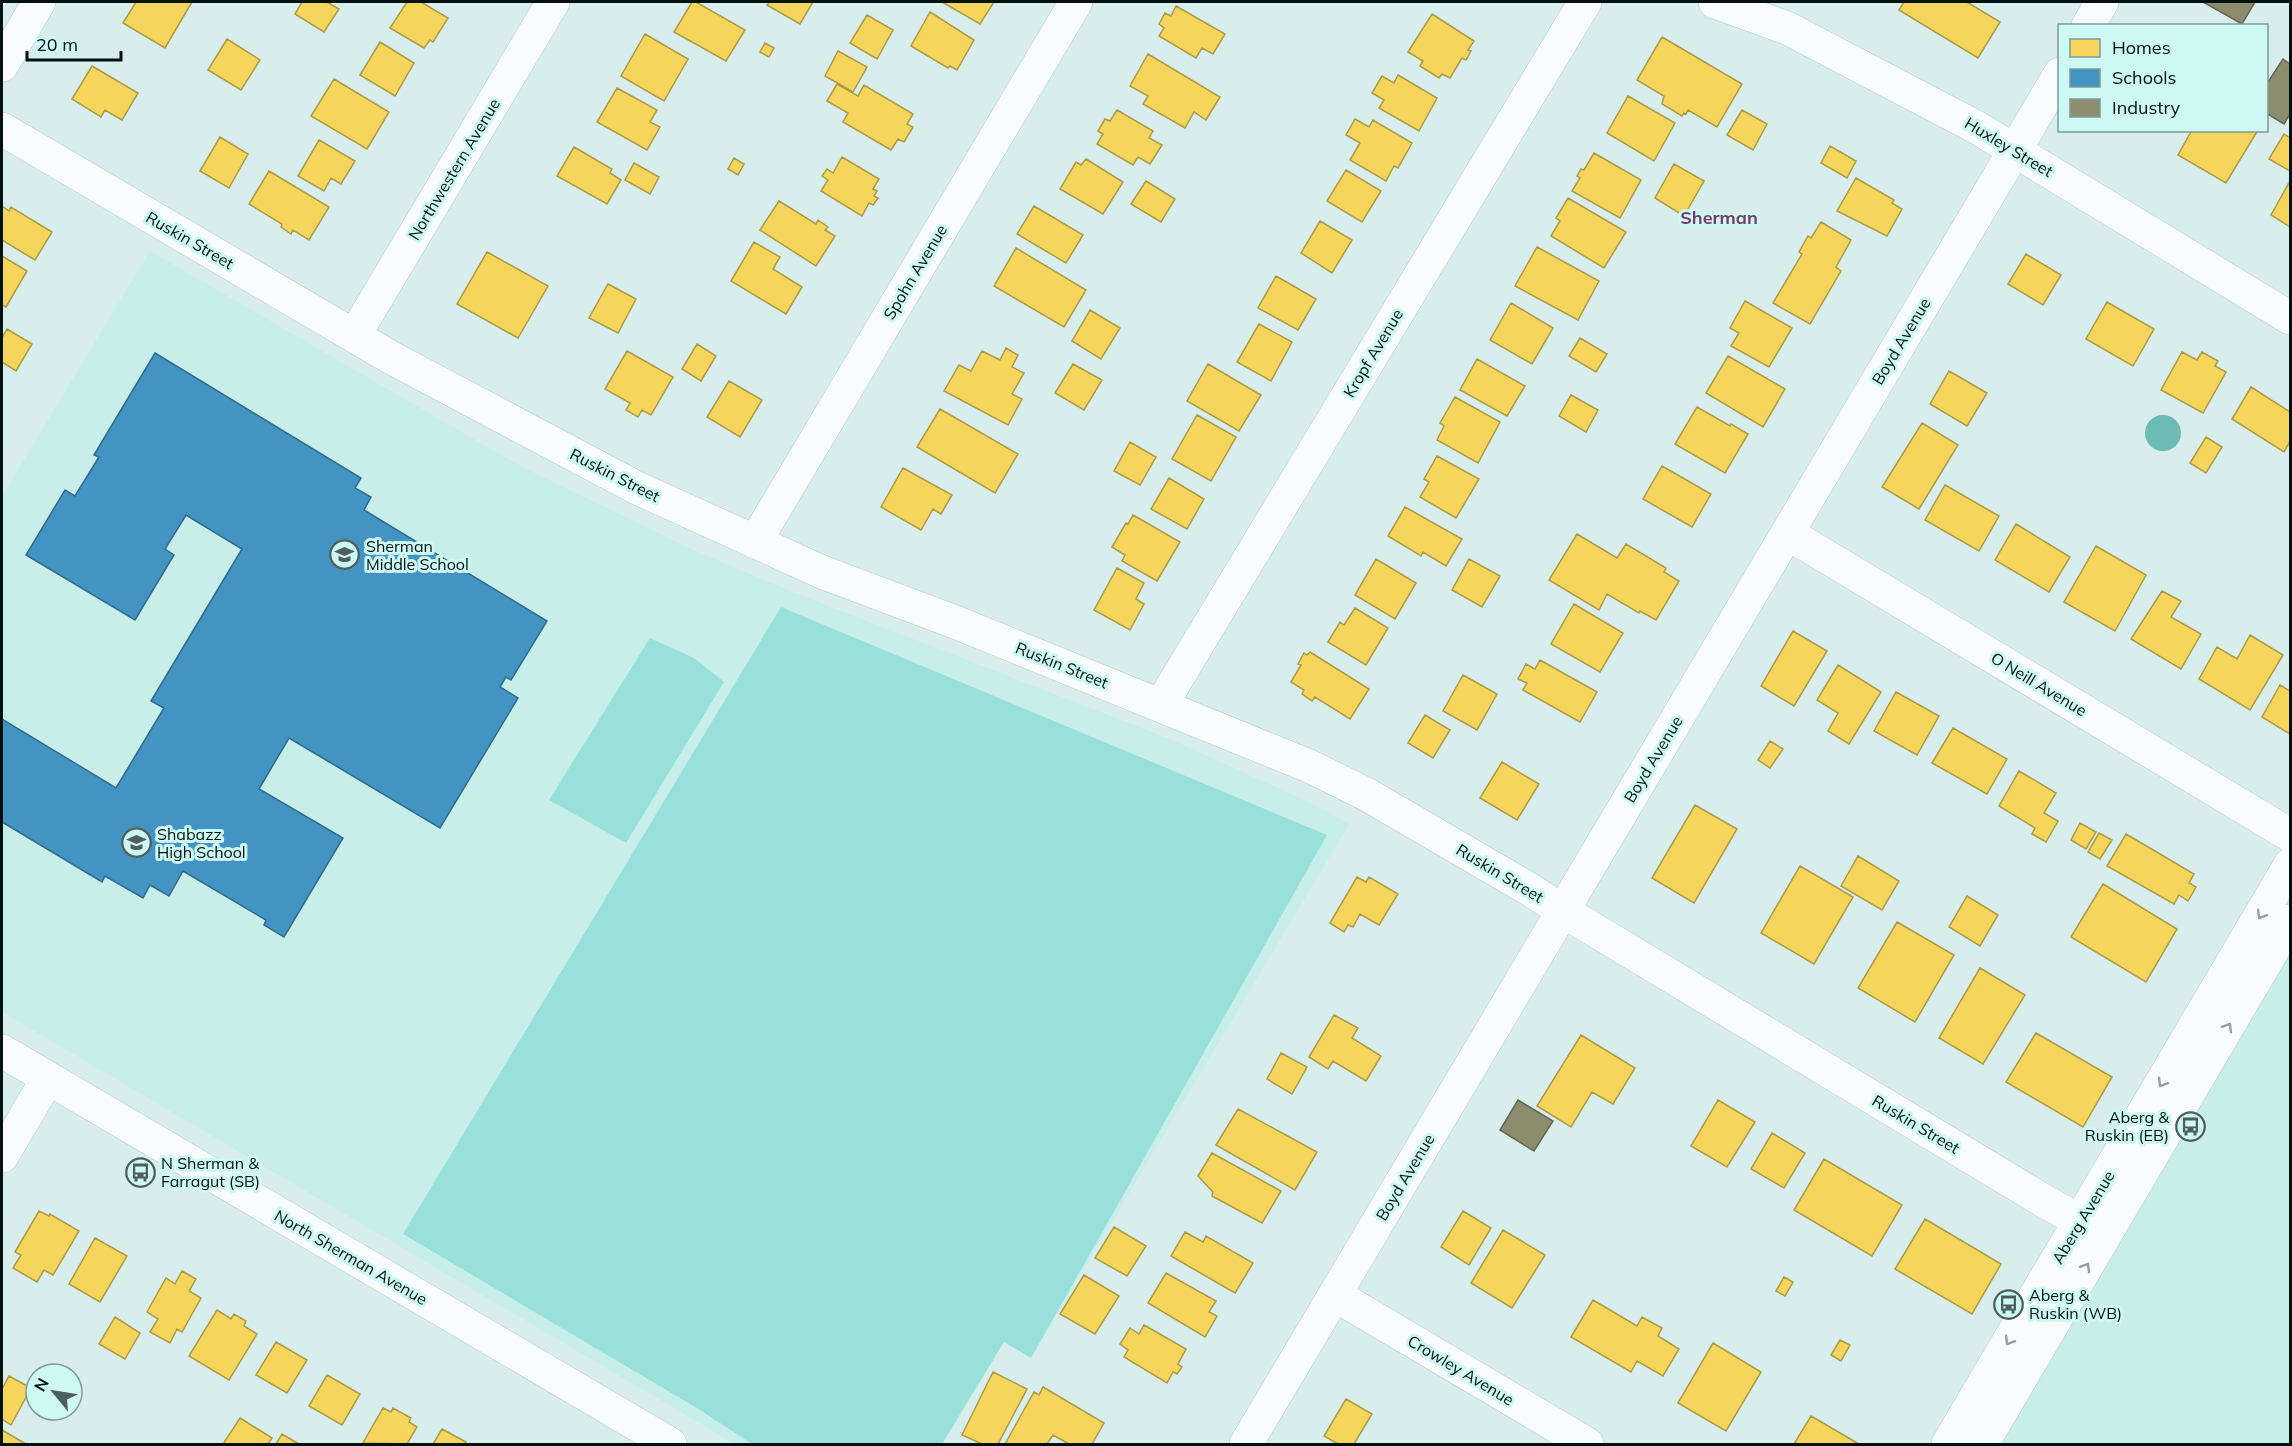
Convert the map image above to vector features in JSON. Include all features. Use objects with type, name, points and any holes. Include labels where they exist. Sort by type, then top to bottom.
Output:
[{"type":"street","points":[[2,65],[39,2]]},
{"type":"street","name":"Northwestern Avenue","points":[[354,336],[553,2]]},
{"type":"street","name":"Spohn Avenue","points":[[755,542],[1076,2]]},
{"type":"street","name":"Kropf Avenue","points":[[1161,705],[1585,2]]},
{"type":"street","name":"Huxley Street","points":[[1715,2],[1787,28],[1976,127],[2290,318]]},
{"type":"street","points":[[2089,24],[2102,2]]},
{"type":"street","name":"Boyd Avenue","points":[[1246,1444],[2058,77]]},
{"type":"street","name":"Ruskin Street","points":[[2,129],[403,364],[637,488],[822,572],[955,622],[1161,705],[1309,766],[1366,794],[1529,889],[2093,1228]]},
{"type":"street","name":"O Neill Avenue","points":[[1787,533],[2290,835]]},
{"type":"street","name":"Aberg Avenue","points":[[1982,1444],[2093,1228],[2290,865]]},
{"type":"street","name":"Aberg Avenue","points":[[1948,1444],[2093,1228],[2290,921]]},
{"type":"street","name":"North Sherman Avenue","points":[[2,1051],[635,1436],[670,1444]]},
{"type":"street","points":[[2,1156],[48,1078]]},
{"type":"street","name":"Crowley Avenue","points":[[1335,1295],[1587,1444]]},
{"type":"shaded area","points":[[150,251],[522,467],[700,553],[798,594],[1170,739],[1309,802],[1349,824],[1031,1358],[1004,1342],[942,1444],[735,1444],[2,1012],[2,496]]},
{"type":"shaded area","points":[[2163,415],[2175,421],[2181,433],[2175,445],[2163,451],[2151,445],[2145,433],[2151,421]]},
{"type":"shaded area","points":[[781,607],[1327,835],[1031,1358],[1004,1342],[942,1444],[752,1444],[700,1410],[403,1234]]},
{"type":"shaded area","points":[[650,638],[694,658],[724,682],[626,843],[549,800]]},
{"type":"shaded area","points":[[2290,951],[2290,1444],[1997,1444]]},
{"type":"building: Homes","points":[[136,2],[192,2],[165,48],[123,23]]},
{"type":"building: Homes","points":[[302,2],[327,2],[339,9],[324,32],[295,14]]},
{"type":"building: Homes","points":[[407,2],[421,2],[448,18],[433,42],[430,40],[424,48],[390,28]]},
{"type":"building: Homes","points":[[692,2],[696,2],[745,30],[726,61],[674,32]]},
{"type":"building: Homes","points":[[770,2],[813,2],[800,24],[767,5]]},
{"type":"building: Homes","points":[[942,2],[994,2],[980,24]]},
{"type":"building: Homes","points":[[1904,2],[1967,2],[2000,22],[1978,58],[1899,10]]},
{"type":"building: Homes","points":[[1176,6],[1225,34],[1213,54],[1202,48],[1196,58],[1159,36],[1164,28],[1159,24],[1165,13],[1171,16]]},
{"type":"building: Homes","points":[[930,12],[974,40],[957,70],[950,66],[948,68],[911,46]]},
{"type":"building: Homes","points":[[1432,14],[1474,41],[1468,50],[1471,51],[1466,60],[1462,58],[1450,78],[1442,74],[1439,78],[1420,66],[1423,61],[1408,52]]},
{"type":"building: Homes","points":[[867,15],[893,30],[877,59],[850,43]]},
{"type":"building: Homes","points":[[645,34],[688,59],[664,101],[621,76]]},
{"type":"building: Homes","points":[[1662,37],[1742,84],[1717,127],[1688,110],[1682,116],[1662,104],[1664,96],[1637,80]]},
{"type":"building: Homes","points":[[227,39],[260,60],[241,90],[208,70]]},
{"type":"building: Homes","points":[[380,42],[414,63],[395,96],[360,75]]},
{"type":"building: Homes","points":[[765,43],[774,48],[769,57],[760,52]]},
{"type":"building: Homes","points":[[838,51],[867,67],[853,92],[825,76]]},
{"type":"building: Homes","points":[[1148,54],[1220,97],[1206,120],[1194,112],[1185,128],[1143,104],[1148,96],[1130,86]]},
{"type":"building: Homes","points":[[92,66],[138,93],[122,120],[105,110],[101,117],[72,99]]},
{"type":"building: Homes","points":[[1398,75],[1437,98],[1419,131],[1379,108],[1384,100],[1372,93],[1382,76],[1394,83]]},
{"type":"building: Homes","points":[[334,79],[389,112],[367,149],[311,116]]},
{"type":"building: Homes","points":[[837,84],[858,96],[864,85],[913,114],[907,124],[913,127],[904,142],[898,139],[891,150],[843,122],[848,113],[827,101]]},
{"type":"building: Homes","points":[[617,88],[657,110],[650,122],[660,127],[647,150],[597,122]]},
{"type":"building: Homes","points":[[1628,96],[1675,123],[1654,161],[1607,133]]},
{"type":"building: Homes","points":[[1117,110],[1153,131],[1149,138],[1162,145],[1150,164],[1138,157],[1133,165],[1097,144],[1103,134],[1098,131],[1105,119],[1110,121]]},
{"type":"building: Homes","points":[[1742,110],[1767,124],[1753,150],[1727,135]]},
{"type":"building: Homes","points":[[1355,119],[1369,127],[1373,120],[1412,143],[1398,168],[1394,166],[1386,181],[1350,160],[1360,143],[1346,135]]},
{"type":"building: Homes","points":[[2191,132],[2257,132],[2226,183],[2178,155]]},
{"type":"building: Homes","points":[[2284,134],[2290,138],[2290,171],[2269,159]]},
{"type":"building: Homes","points":[[220,137],[248,154],[229,188],[200,171]]},
{"type":"building: Homes","points":[[319,140],[355,161],[341,184],[331,178],[324,191],[298,176]]},
{"type":"building: Homes","points":[[1830,146],[1856,161],[1847,178],[1821,163]]},
{"type":"building: Homes","points":[[574,147],[612,169],[610,173],[621,180],[607,204],[557,176]]},
{"type":"building: Homes","points":[[1594,153],[1641,180],[1620,218],[1572,191],[1580,178],[1577,176],[1581,169],[1584,170]]},
{"type":"building: Homes","points":[[842,157],[879,179],[873,189],[877,191],[874,196],[878,198],[873,205],[869,203],[862,216],[821,191],[828,180],[822,176],[827,169],[833,173]]},
{"type":"building: Homes","points":[[734,158],[744,164],[738,175],[728,169]]},
{"type":"building: Homes","points":[[1086,159],[1123,182],[1103,214],[1060,189],[1076,162],[1081,165]]},
{"type":"building: Homes","points":[[634,163],[659,177],[650,194],[625,180]]},
{"type":"building: Homes","points":[[1674,164],[1704,181],[1684,216],[1655,198]]},
{"type":"building: Homes","points":[[1346,170],[1381,191],[1362,222],[1327,201]]},
{"type":"building: Homes","points":[[269,171],[329,207],[309,240],[293,230],[291,234],[281,227],[282,224],[249,204]]},
{"type":"building: Homes","points":[[1856,178],[1894,200],[1892,203],[1902,209],[1887,236],[1837,211]]},
{"type":"building: Homes","points":[[1146,181],[1175,199],[1161,222],[1131,204]]},
{"type":"building: Homes","points":[[2290,181],[2290,227],[2271,215]]},
{"type":"building: Homes","points":[[1568,198],[1626,232],[1604,268],[1551,236],[1560,221],[1556,218]]},
{"type":"building: Homes","points":[[779,201],[816,224],[818,220],[828,227],[825,230],[835,236],[816,266],[760,230]]},
{"type":"building: Homes","points":[[2,206],[9,211],[11,207],[52,232],[35,260],[2,240]]},
{"type":"building: Homes","points":[[1034,206],[1083,235],[1066,263],[1017,234]]},
{"type":"building: Homes","points":[[1320,221],[1352,240],[1332,273],[1301,253]]},
{"type":"building: Homes","points":[[1821,222],[1851,240],[1836,267],[1841,271],[1810,324],[1773,303],[1802,254],[1799,252],[1808,236],[1811,238]]},
{"type":"building: Homes","points":[[754,242],[780,257],[773,269],[802,287],[786,314],[731,281]]},
{"type":"building: Homes","points":[[1537,247],[1599,281],[1578,320],[1515,286]]},
{"type":"building: Homes","points":[[1016,248],[1086,290],[1064,327],[994,286]]},
{"type":"building: Homes","points":[[487,252],[548,286],[518,338],[457,304]]},
{"type":"building: Homes","points":[[2026,254],[2061,275],[2043,305],[2008,284]]},
{"type":"building: Homes","points":[[2,256],[27,271],[6,307],[2,305]]},
{"type":"building: Homes","points":[[1276,276],[1316,299],[1298,330],[1258,308]]},
{"type":"building: Homes","points":[[608,284],[636,299],[618,333],[589,318]]},
{"type":"building: Homes","points":[[1745,301],[1792,328],[1769,367],[1731,346],[1739,333],[1730,328]]},
{"type":"building: Homes","points":[[2107,302],[2154,329],[2133,366],[2086,339]]},
{"type":"building: Homes","points":[[1511,303],[1553,328],[1532,364],[1490,340]]},
{"type":"building: Homes","points":[[1090,310],[1120,328],[1101,359],[1072,341]]},
{"type":"building: Homes","points":[[1259,324],[1292,342],[1271,381],[1237,362]]},
{"type":"building: Homes","points":[[7,329],[32,344],[16,371],[2,362],[2,338]]},
{"type":"building: Homes","points":[[1580,338],[1607,354],[1596,372],[1569,356]]},
{"type":"building: Homes","points":[[697,344],[716,356],[701,381],[682,369]]},
{"type":"building: Homes","points":[[1006,348],[1018,355],[1012,367],[1024,373],[1012,394],[1022,399],[1008,425],[944,391],[959,365],[971,371],[982,351],[1000,360]]},
{"type":"building: Homes","points":[[627,351],[673,377],[651,415],[642,410],[638,417],[626,410],[630,403],[605,389]]},
{"type":"building: Homes","points":[[2182,352],[2197,360],[2202,352],[2218,361],[2215,366],[2226,372],[2203,413],[2161,390]]},
{"type":"building: Homes","points":[[1728,356],[1785,389],[1763,427],[1706,393]]},
{"type":"building: Homes","points":[[1477,359],[1525,386],[1507,416],[1460,390]]},
{"type":"building: Homes","points":[[1073,364],[1102,380],[1084,410],[1055,393]]},
{"type":"building: Homes","points":[[1208,364],[1261,395],[1239,431],[1187,401]]},
{"type":"building: Homes","points":[[1949,371],[1987,393],[1967,426],[1930,404]]},
{"type":"building: Homes","points":[[729,381],[762,400],[740,437],[707,417]]},
{"type":"building: Homes","points":[[2251,387],[2290,412],[2290,441],[2284,452],[2232,419]]},
{"type":"building: Homes","points":[[1571,395],[1598,410],[1586,432],[1559,416]]},
{"type":"building: Homes","points":[[1455,397],[1500,422],[1478,463],[1437,440],[1444,426],[1440,423]]},
{"type":"building: Homes","points":[[1697,407],[1748,434],[1725,473],[1675,444]]},
{"type":"building: Homes","points":[[940,409],[1018,454],[995,493],[917,447]]},
{"type":"building: Homes","points":[[1197,415],[1236,437],[1211,481],[1172,459]]},
{"type":"building: Homes","points":[[1922,423],[1958,445],[1919,509],[1882,487]]},
{"type":"building: Homes","points":[[2206,437],[2222,447],[2206,473],[2190,463]]},
{"type":"building: Homes","points":[[1130,442],[1156,457],[1140,485],[1114,471]]},
{"type":"building: Homes","points":[[1437,456],[1479,479],[1456,518],[1420,497],[1429,482],[1424,479]]},
{"type":"building: Homes","points":[[1662,466],[1711,494],[1692,527],[1643,499]]},
{"type":"building: Homes","points":[[903,468],[952,495],[941,514],[933,509],[921,530],[881,507]]},
{"type":"building: Homes","points":[[1169,478],[1204,499],[1187,529],[1151,509]]},
{"type":"building: Homes","points":[[1945,485],[1999,516],[1979,551],[1925,520]]},
{"type":"building: Homes","points":[[1405,507],[1462,539],[1446,566],[1423,552],[1421,556],[1388,536]]},
{"type":"building: Homes","points":[[1133,515],[1180,542],[1157,581],[1122,561],[1125,555],[1112,547]]},
{"type":"building: Homes","points":[[2016,524],[2070,557],[2049,592],[1995,560]]},
{"type":"building: Homes","points":[[1577,534],[1617,558],[1626,544],[1666,568],[1664,572],[1679,581],[1656,620],[1607,594],[1599,610],[1549,580]]},
{"type":"building: Homes","points":[[2096,546],[2146,575],[2115,631],[2064,602]]},
{"type":"building: Homes","points":[[1376,559],[1416,583],[1395,619],[1355,595]]},
{"type":"building: Homes","points":[[1469,559],[1500,576],[1482,607],[1452,590]]},
{"type":"building: Homes","points":[[1117,568],[1144,583],[1136,599],[1144,604],[1130,630],[1094,610]]},
{"type":"building: Homes","points":[[2162,591],[2181,601],[2171,617],[2201,634],[2181,669],[2131,639]]},
{"type":"building: Homes","points":[[1574,604],[1623,633],[1600,672],[1551,644]]},
{"type":"building: Homes","points":[[1355,608],[1388,628],[1366,665],[1328,642],[1340,622],[1344,625]]},
{"type":"building: Homes","points":[[1793,631],[1827,651],[1794,706],[1761,686]]},
{"type":"building: Homes","points":[[2250,635],[2283,655],[2250,710],[2199,679],[2217,647],[2237,659]]},
{"type":"building: Homes","points":[[1310,652],[1369,689],[1350,719],[1315,697],[1312,701],[1302,694],[1304,690],[1291,682],[1301,665],[1298,664],[1304,653],[1307,655]]},
{"type":"building: Homes","points":[[1540,660],[1597,692],[1580,722],[1523,690],[1527,683],[1518,679],[1526,664],[1535,669]]},
{"type":"building: Homes","points":[[1838,665],[1881,692],[1849,744],[1828,731],[1838,713],[1817,700]]},
{"type":"building: Homes","points":[[1463,675],[1497,694],[1477,730],[1443,711]]},
{"type":"building: Homes","points":[[2280,685],[2290,691],[2290,734],[2262,717]]},
{"type":"building: Homes","points":[[1896,692],[1939,716],[1917,755],[1874,731]]},
{"type":"building: Homes","points":[[1425,715],[1450,730],[1433,758],[1408,743]]},
{"type":"building: Homes","points":[[1953,728],[2007,759],[1987,794],[1932,763]]},
{"type":"building: Homes","points":[[1770,741],[1783,749],[1770,768],[1758,760]]},
{"type":"building: Homes","points":[[1502,762],[1539,784],[1517,820],[1480,798]]},
{"type":"building: Homes","points":[[2019,771],[2056,793],[2044,813],[2058,821],[2046,842],[2032,834],[2035,828],[1999,806]]},
{"type":"building: Homes","points":[[1695,805],[1737,829],[1694,903],[1652,878]]},
{"type":"building: Homes","points":[[2080,823],[2096,832],[2086,849],[2071,840]]},
{"type":"building: Homes","points":[[2099,833],[2112,840],[2100,859],[2088,852]]},
{"type":"building: Homes","points":[[2126,834],[2194,874],[2189,883],[2196,887],[2188,901],[2179,895],[2174,904],[2107,866]]},
{"type":"building: Homes","points":[[1858,856],[1899,881],[1882,910],[1841,886]]},
{"type":"building: Homes","points":[[1800,866],[1853,897],[1814,964],[1761,933]]},
{"type":"building: Homes","points":[[1357,877],[1366,882],[1369,877],[1398,894],[1379,925],[1360,914],[1353,927],[1348,925],[1344,932],[1330,923]]},
{"type":"building: Homes","points":[[2103,884],[2177,929],[2146,982],[2071,937]]},
{"type":"building: Homes","points":[[1967,896],[1998,915],[1980,946],[1949,927]]},
{"type":"building: Homes","points":[[1897,922],[1954,955],[1915,1022],[1858,988]]},
{"type":"building: Homes","points":[[1980,968],[2025,995],[1983,1064],[1939,1038]]},
{"type":"building: Homes","points":[[1334,1015],[1358,1028],[1352,1038],[1381,1056],[1366,1081],[1333,1061],[1328,1069],[1309,1057]]},
{"type":"building: Homes","points":[[2036,1033],[2112,1077],[2083,1127],[2006,1082]]},
{"type":"building: Homes","points":[[1581,1035],[1635,1068],[1613,1104],[1592,1092],[1571,1127],[1537,1106]]},
{"type":"building: Homes","points":[[1281,1053],[1307,1067],[1292,1094],[1267,1079]]},
{"type":"building: Homes","points":[[1718,1100],[1755,1122],[1727,1167],[1691,1146]]},
{"type":"building: Homes","points":[[1238,1109],[1317,1152],[1295,1190],[1216,1145]]},
{"type":"building: Homes","points":[[1772,1133],[1805,1153],[1784,1188],[1751,1169]]},
{"type":"building: Homes","points":[[1212,1153],[1281,1191],[1262,1223],[1212,1196],[1213,1192],[1198,1176]]},
{"type":"building: Homes","points":[[1824,1159],[1902,1205],[1872,1256],[1794,1210]]},
{"type":"building: Homes","points":[[39,1211],[49,1216],[50,1214],[79,1231],[53,1275],[44,1270],[37,1282],[13,1268],[21,1255],[15,1252]]},
{"type":"building: Homes","points":[[1463,1211],[1491,1228],[1469,1265],[1441,1247]]},
{"type":"building: Homes","points":[[1925,1219],[2001,1264],[1972,1314],[1895,1269]]},
{"type":"building: Homes","points":[[1114,1227],[1146,1246],[1127,1276],[1095,1258]]},
{"type":"building: Homes","points":[[1503,1230],[1545,1255],[1512,1308],[1471,1283]]},
{"type":"building: Homes","points":[[1185,1232],[1203,1242],[1206,1236],[1253,1263],[1235,1293],[1171,1256]]},
{"type":"building: Homes","points":[[95,1238],[127,1256],[100,1302],[69,1284]]},
{"type":"building: Homes","points":[[182,1271],[196,1279],[189,1291],[201,1298],[182,1332],[177,1329],[170,1343],[150,1332],[158,1319],[147,1312],[166,1278],[175,1284]]},
{"type":"building: Homes","points":[[1166,1273],[1216,1301],[1209,1312],[1217,1316],[1205,1337],[1148,1303]]},
{"type":"building: Homes","points":[[1084,1275],[1119,1296],[1095,1334],[1060,1314]]},
{"type":"building: Homes","points":[[1784,1277],[1793,1282],[1785,1296],[1776,1291]]},
{"type":"building: Homes","points":[[1593,1300],[1637,1326],[1642,1317],[1662,1328],[1658,1336],[1679,1349],[1663,1376],[1637,1361],[1631,1372],[1571,1337]]},
{"type":"building: Homes","points":[[217,1310],[231,1319],[234,1314],[246,1321],[244,1326],[257,1334],[229,1380],[189,1356]]},
{"type":"building: Homes","points":[[115,1317],[140,1333],[125,1359],[99,1344]]},
{"type":"building: Homes","points":[[1144,1325],[1186,1349],[1178,1364],[1182,1367],[1177,1374],[1173,1372],[1167,1383],[1124,1357],[1128,1350],[1120,1344],[1130,1328],[1139,1334]]},
{"type":"building: Homes","points":[[1840,1340],[1850,1345],[1841,1361],[1831,1355]]},
{"type":"building: Homes","points":[[276,1342],[307,1360],[287,1393],[256,1375]]},
{"type":"building: Homes","points":[[1713,1343],[1761,1372],[1726,1431],[1678,1403]]},
{"type":"building: Homes","points":[[993,1372],[1027,1389],[998,1444],[982,1444],[962,1435]]},
{"type":"building: Homes","points":[[327,1375],[360,1394],[342,1425],[309,1406]]},
{"type":"building: Homes","points":[[9,1376],[24,1384],[24,1401],[11,1425],[2,1419],[2,1389]]},
{"type":"building: Homes","points":[[1043,1387],[1104,1423],[1092,1444],[1069,1444],[1053,1435],[1047,1444],[1005,1444],[1034,1392],[1039,1395]]},
{"type":"building: Homes","points":[[1346,1399],[1372,1414],[1354,1444],[1338,1444],[1324,1436]]},
{"type":"building: Homes","points":[[383,1408],[391,1412],[393,1408],[411,1418],[409,1422],[417,1427],[407,1444],[363,1443]]},
{"type":"building: Homes","points":[[1811,1416],[1859,1444],[1794,1444]]},
{"type":"building: Homes","points":[[240,1418],[272,1438],[268,1444],[223,1444]]},
{"type":"building: Homes","points":[[442,1429],[466,1442],[464,1444],[433,1444]]},
{"type":"building: Homes","points":[[2,1430],[26,1444],[2,1444]]},
{"type":"building: Homes","points":[[282,1434],[299,1444],[276,1444]]},
{"type":"building: Schools","points":[[155,353],[361,478],[355,488],[371,497],[364,510],[547,621],[511,680],[506,677],[500,687],[518,698],[440,828],[289,738],[259,789],[343,838],[284,937],[264,925],[266,920],[183,871],[169,896],[150,885],[143,898],[105,876],[102,882],[2,822],[2,719],[116,788],[164,708],[151,701],[242,549],[186,515],[165,549],[174,555],[135,620],[26,555],[65,490],[75,496],[99,457],[94,455]]},
{"type":"building: Industry","points":[[2203,2],[2255,2],[2242,24]]},
{"type":"building: Industry","points":[[2283,59],[2290,64],[2290,114],[2284,124],[2268,114],[2268,82]]},
{"type":"building: Industry","points":[[1518,1100],[1553,1121],[1534,1151],[1500,1130]]},
{"type":"place","name":"Sherman Middle School","points":[[345,555]]},
{"type":"place","name":"Shabazz High School","points":[[136,843]]},
{"type":"place","name":"Aberg & Ruskin (EB)","points":[[2190,1126]]},
{"type":"place","name":"N Sherman & Farragut (SB)","points":[[140,1172]]},
{"type":"place","name":"Aberg & Ruskin (WB)","points":[[2008,1304]]},
{"type":"district","name":"Sherman","points":[[1719,217]]}]
